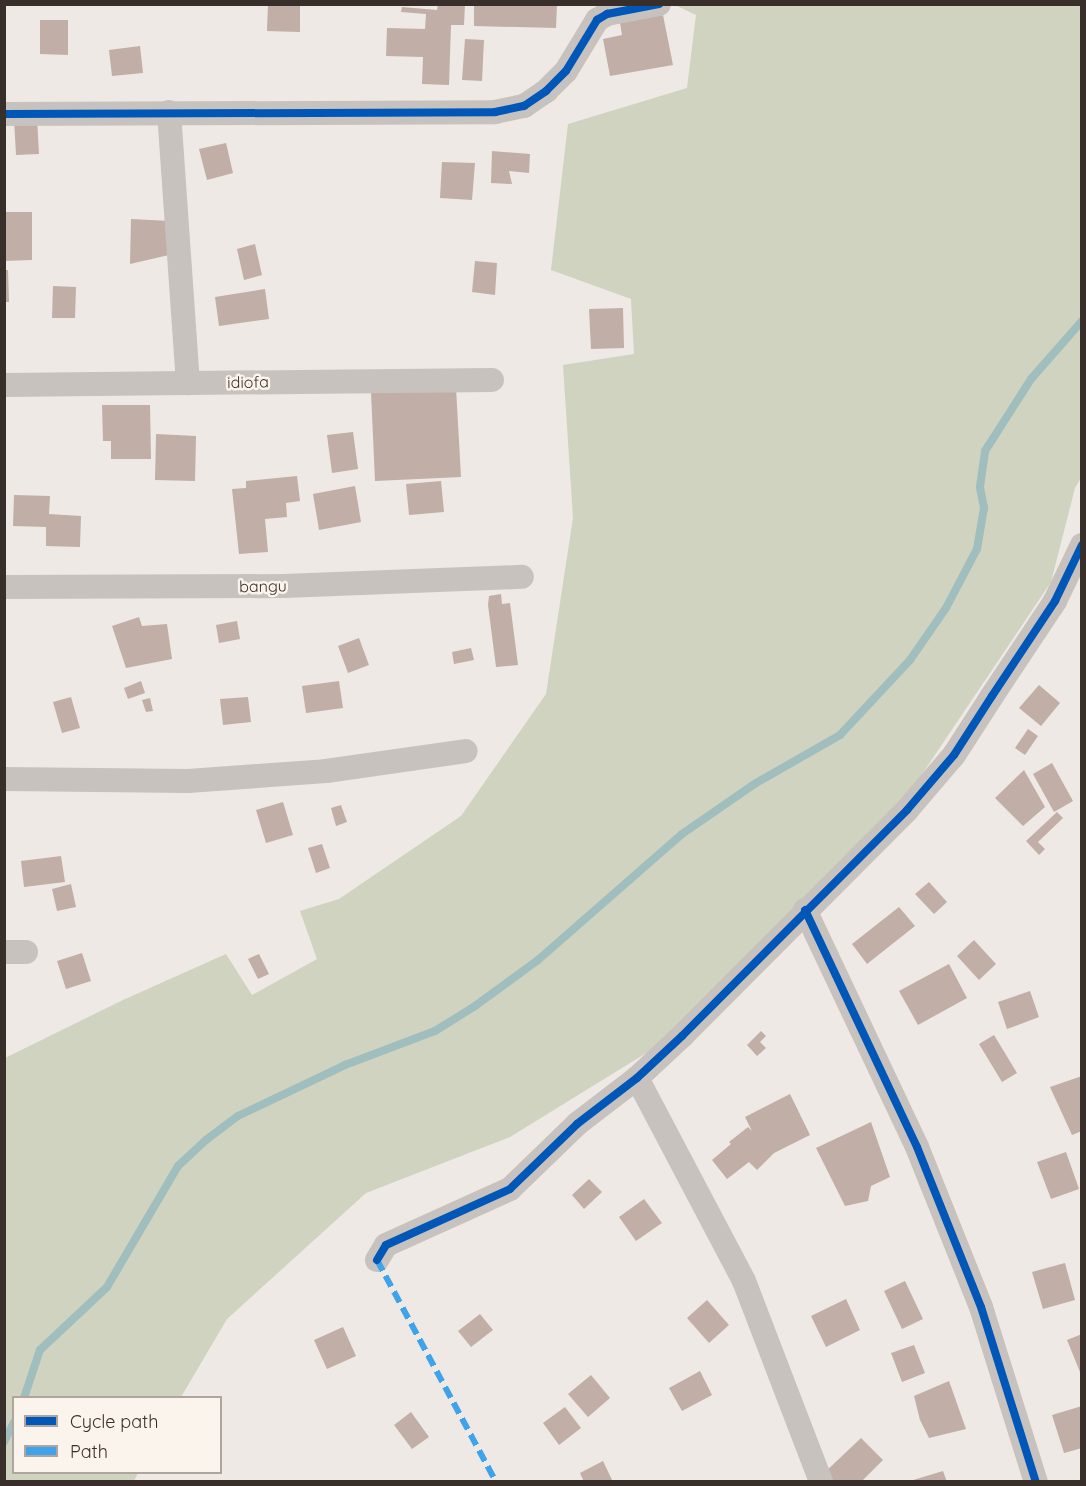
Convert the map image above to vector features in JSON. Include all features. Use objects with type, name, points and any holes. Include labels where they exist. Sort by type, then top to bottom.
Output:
[{"type":"street","points":[[4,114],[362,111],[465,114],[524,106],[546,91],[566,70],[597,20],[607,14],[659,4]]},
{"type":"street","points":[[169,112],[188,383]]},
{"type":"street","name":"idiofa","points":[[4,385],[492,380]]},
{"type":"street","points":[[377,1260],[386,1245],[510,1189],[577,1124],[637,1078],[682,1036],[921,796],[954,755],[1055,601],[1082,544]]},
{"type":"street","name":"bangu","points":[[4,587],[284,586],[522,577]]},
{"type":"street","points":[[4,779],[188,781],[326,771],[466,751]]},
{"type":"street","points":[[805,910],[917,1147],[981,1307],[1036,1482]]},
{"type":"street","points":[[637,1078],[744,1281],[821,1482]]},
{"type":"green space","points":[[675,5],[1081,5],[1081,478],[1075,488],[1051,582],[900,807],[669,1039],[510,1137],[366,1193],[227,1319],[182,1396],[12,1396],[12,1474],[138,1474],[134,1481],[5,1482],[5,1058],[123,1000],[226,954],[252,995],[317,959],[300,911],[339,899],[461,816],[546,694],[573,518],[563,365],[634,354],[631,299],[551,270],[568,124],[687,88],[696,15]]},
{"type":"building","points":[[268,4],[300,5],[300,32],[267,31]]},
{"type":"building","points":[[438,4],[465,4],[464,25],[451,25],[449,85],[422,84],[423,57],[386,56],[387,28],[425,29],[426,14],[401,12],[402,7],[437,10]]},
{"type":"building","points":[[474,4],[557,4],[556,28],[474,26]]},
{"type":"building","points":[[663,15],[673,65],[610,76],[603,39],[622,35],[620,23]]},
{"type":"building","points":[[40,20],[68,20],[68,55],[40,54]]},
{"type":"building","points":[[465,39],[484,40],[482,81],[462,80]]},
{"type":"building","points":[[140,46],[143,73],[112,76],[109,50]]},
{"type":"building","points":[[37,118],[39,154],[16,155],[14,119]]},
{"type":"building","points":[[226,143],[233,173],[207,180],[199,149]]},
{"type":"building","points":[[492,151],[530,154],[529,173],[509,171],[512,184],[491,183]]},
{"type":"building","points":[[442,162],[475,163],[472,200],[440,198]]},
{"type":"building","points":[[4,212],[32,212],[32,260],[4,261]]},
{"type":"building","points":[[131,219],[170,221],[169,255],[130,264]]},
{"type":"building","points":[[255,244],[262,275],[244,280],[237,249]]},
{"type":"building","points":[[475,261],[497,263],[495,295],[472,292]]},
{"type":"building","points":[[4,270],[8,270],[9,302],[4,302]]},
{"type":"building","points":[[53,286],[76,287],[75,318],[52,318]]},
{"type":"building","points":[[265,289],[269,319],[219,326],[215,297]]},
{"type":"building","points":[[623,308],[624,348],[591,349],[589,309]]},
{"type":"building","points":[[456,388],[461,477],[375,481],[371,392]]},
{"type":"building","points":[[102,405],[150,405],[151,459],[111,459],[111,441],[103,441]]},
{"type":"building","points":[[353,432],[358,469],[332,473],[327,435]]},
{"type":"building","points":[[156,434],[196,436],[195,481],[155,480]]},
{"type":"building","points":[[297,476],[300,501],[286,503],[287,517],[265,519],[268,552],[239,554],[232,489],[246,488],[246,481]]},
{"type":"building","points":[[441,481],[444,512],[409,515],[406,484]]},
{"type":"building","points":[[355,486],[361,522],[319,530],[313,494]]},
{"type":"building","points":[[14,495],[50,496],[49,514],[81,516],[80,547],[46,546],[46,527],[13,526]]},
{"type":"building","points":[[501,594],[502,604],[510,603],[518,665],[496,667],[488,605],[489,596]]},
{"type":"building","points":[[139,617],[142,626],[167,624],[172,659],[126,668],[112,626]]},
{"type":"building","points":[[237,621],[240,639],[219,643],[216,625]]},
{"type":"building","points":[[359,638],[369,665],[348,673],[338,646]]},
{"type":"building","points":[[471,648],[474,660],[454,664],[452,652]]},
{"type":"building","points":[[141,681],[145,693],[128,699],[124,688]]},
{"type":"building","points":[[339,681],[343,708],[306,713],[302,686]]},
{"type":"building","points":[[1039,685],[1060,703],[1041,726],[1019,708]]},
{"type":"building","points":[[71,697],[80,728],[62,733],[53,702]]},
{"type":"building","points":[[248,697],[251,722],[223,725],[220,699]]},
{"type":"building","points":[[150,698],[153,711],[146,712],[142,700]]},
{"type":"building","points":[[1028,729],[1038,736],[1025,755],[1015,748]]},
{"type":"building","points":[[1052,763],[1073,801],[1054,812],[1033,774]]},
{"type":"building","points":[[1024,770],[1045,807],[1023,826],[995,798]]},
{"type":"building","points":[[283,802],[293,835],[266,843],[256,810]]},
{"type":"building","points":[[341,805],[347,822],[336,826],[331,808]]},
{"type":"building","points":[[1057,812],[1063,818],[1038,842],[1045,849],[1039,855],[1026,841]]},
{"type":"building","points":[[322,844],[330,868],[316,873],[308,848]]},
{"type":"building","points":[[61,856],[65,882],[24,887],[21,861]]},
{"type":"building","points":[[929,882],[947,902],[934,914],[915,894]]},
{"type":"building","points":[[71,884],[76,907],[57,911],[52,889]]},
{"type":"building","points":[[899,907],[915,926],[867,964],[852,944]]},
{"type":"building","points":[[974,940],[996,964],[979,980],[957,956]]},
{"type":"building","points":[[82,953],[91,981],[66,989],[57,961]]},
{"type":"building","points":[[259,954],[269,974],[258,979],[248,959]]},
{"type":"building","points":[[949,964],[967,998],[918,1025],[899,991]]},
{"type":"building","points":[[1030,991],[1039,1017],[1007,1029],[998,1002]]},
{"type":"building","points":[[761,1031],[766,1036],[760,1042],[766,1048],[757,1056],[747,1045]]},
{"type":"building","points":[[994,1035],[1017,1073],[1002,1082],[979,1044]]},
{"type":"building","points":[[1082,1076],[1082,1131],[1072,1135],[1050,1087]]},
{"type":"building","points":[[790,1094],[810,1135],[774,1153],[757,1170],[749,1162],[727,1179],[712,1160],[748,1127],[752,1131],[745,1117]]},
{"type":"building","points":[[871,1122],[890,1177],[871,1186],[868,1201],[845,1206],[816,1148]]},
{"type":"building","points":[[1066,1152],[1079,1189],[1051,1199],[1037,1162]]},
{"type":"building","points":[[589,1179],[602,1192],[584,1209],[572,1195]]},
{"type":"building","points":[[644,1199],[662,1223],[636,1241],[619,1217]]},
{"type":"building","points":[[1065,1263],[1075,1300],[1043,1309],[1032,1272]]},
{"type":"building","points":[[905,1281],[923,1319],[902,1329],[884,1291]]},
{"type":"building","points":[[846,1299],[860,1330],[826,1347],[811,1316]]},
{"type":"building","points":[[707,1300],[729,1325],[709,1343],[687,1318]]},
{"type":"building","points":[[480,1314],[493,1330],[471,1347],[458,1331]]},
{"type":"building","points":[[343,1327],[356,1356],[327,1369],[314,1340]]},
{"type":"building","points":[[1082,1334],[1082,1371],[1080,1372],[1067,1340]]},
{"type":"building","points":[[914,1345],[925,1373],[902,1382],[891,1353]]},
{"type":"building","points":[[700,1371],[712,1395],[682,1411],[669,1388]]},
{"type":"building","points":[[591,1375],[610,1398],[588,1417],[568,1394]]},
{"type":"building","points":[[949,1381],[966,1429],[929,1438],[920,1420],[914,1396]]},
{"type":"building","points":[[1082,1406],[1082,1448],[1064,1453],[1052,1415]]},
{"type":"building","points":[[565,1407],[581,1428],[559,1445],[543,1423]]},
{"type":"building","points":[[411,1412],[429,1437],[412,1449],[394,1425]]},
{"type":"building","points":[[861,1438],[883,1460],[861,1482],[828,1482],[822,1475]]},
{"type":"building","points":[[603,1461],[613,1482],[584,1482],[580,1473]]},
{"type":"building","points":[[943,1471],[947,1482],[910,1482],[910,1481]]},
{"type":"waterway","points":[[25,1396],[40,1350],[107,1287],[178,1166],[206,1140],[238,1116],[345,1065],[435,1031],[475,1006],[538,960],[682,834],[756,783],[840,735],[910,660],[946,608],[977,549],[984,508],[980,487],[985,451],[1031,379],[1082,321]]},
{"type":"waterway","points":[[4,1442],[12,1426]]},
{"type":"marked path","points":[[377,1260],[496,1482]]},
{"type":"cycle path","points":[[4,114],[495,112],[524,106],[546,91],[566,71],[597,20],[607,14],[659,4]]},
{"type":"cycle path","points":[[377,1260],[386,1245],[510,1189],[577,1124],[637,1078],[682,1036],[907,810],[954,755],[1055,601],[1082,545]]},
{"type":"cycle path","points":[[805,910],[917,1147],[981,1307],[1036,1482]]}]
